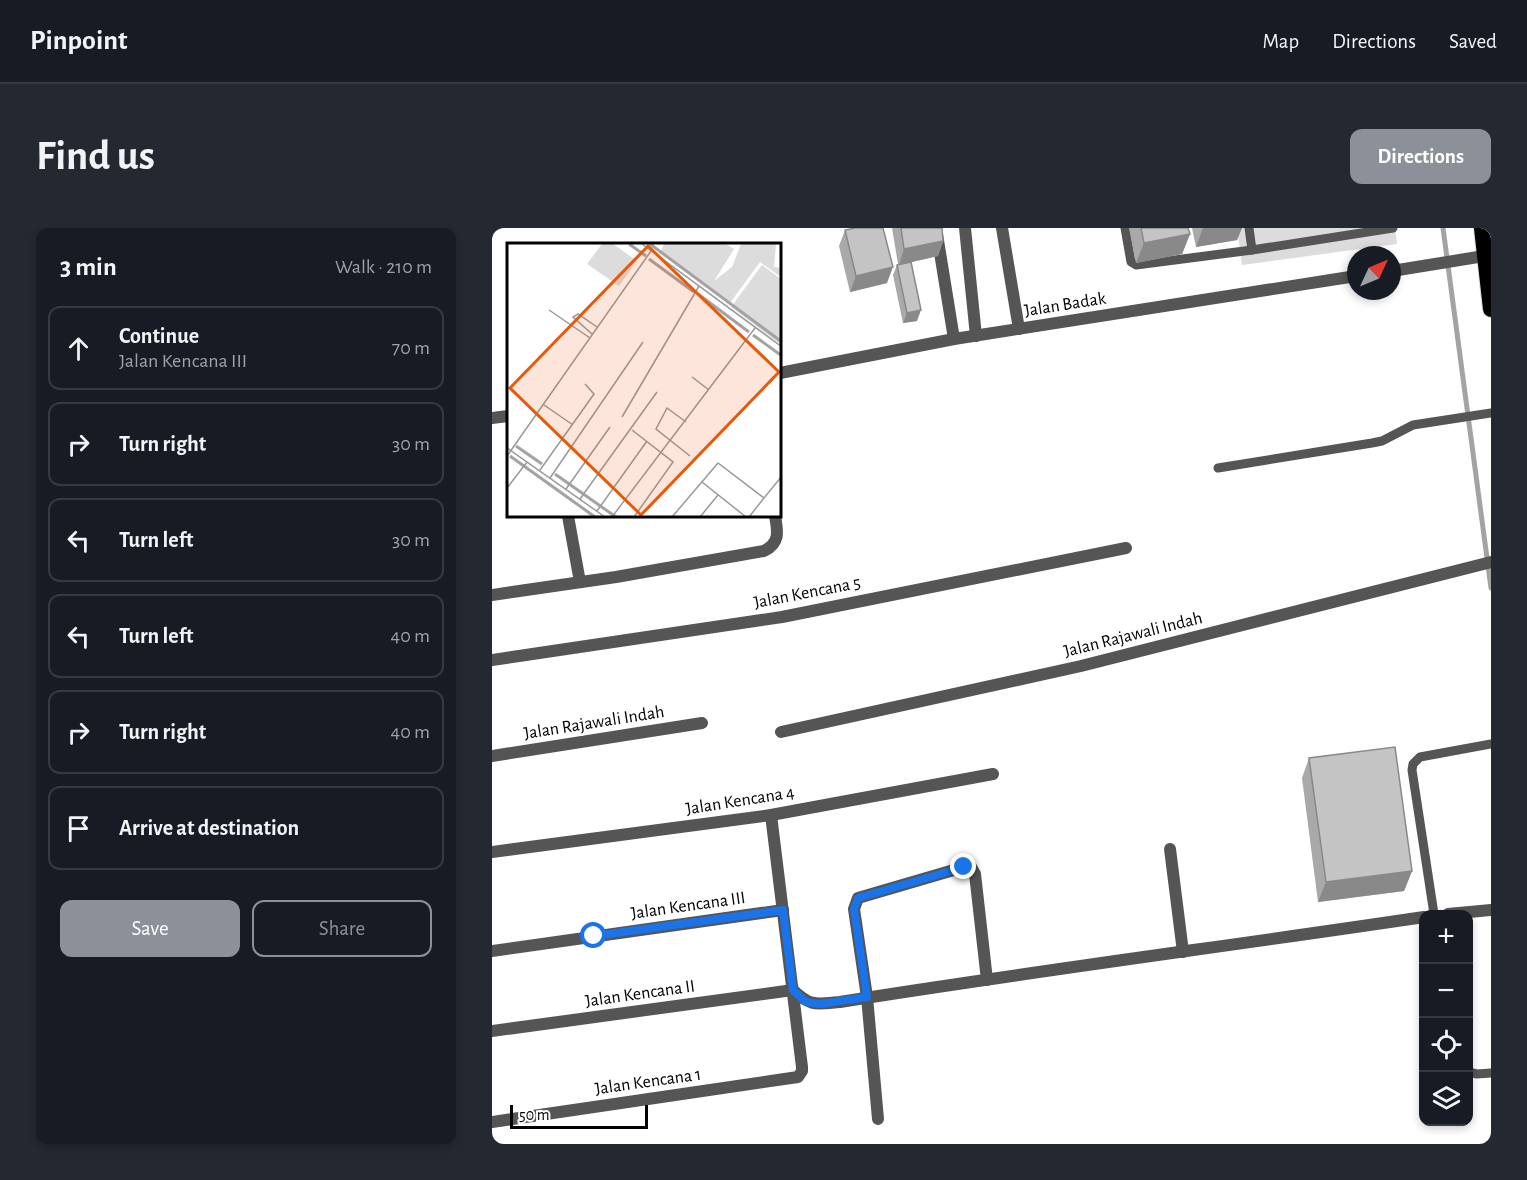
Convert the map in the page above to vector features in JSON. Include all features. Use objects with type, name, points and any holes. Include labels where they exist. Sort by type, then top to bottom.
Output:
[{"type":"highway","points":[[1485,233],[1485,256],[1491,309]]},
{"type":"street","points":[[936,228],[954,339]]},
{"type":"street","points":[[965,228],[976,336]]},
{"type":"street","points":[[1002,228],[1019,329]]},
{"type":"street","points":[[1401,270],[1485,256]]},
{"type":"street","name":"Jalan Badak","points":[[782,373],[954,339],[1347,277]]},
{"type":"street","points":[[492,418],[507,416]]},
{"type":"street","points":[[568,518],[580,582]]},
{"type":"street","points":[[492,595],[764,551],[772,547],[777,539],[775,518]]},
{"type":"street","name":"Jalan Kencana 5","points":[[492,660],[782,617],[1126,548]]},
{"type":"street","name":"Jalan Rajawali Indah","points":[[781,732],[1081,666],[1491,562]]},
{"type":"street","name":"Jalan Rajawali Indah","points":[[492,756],[702,723]]},
{"type":"street","name":"Jalan Kencana 4","points":[[492,852],[771,815],[993,774]]},
{"type":"street","points":[[771,815],[793,990],[806,1002],[820,1004],[1090,963],[1184,952],[1419,918]]},
{"type":"street","points":[[1170,849],[1184,952]]},
{"type":"street","points":[[878,1119],[867,997],[854,909],[858,898],[964,867],[971,867],[975,874],[987,980]]},
{"type":"street","name":"Jalan Kencana III","points":[[492,951],[783,910]]},
{"type":"street","points":[[1473,912],[1491,910]]},
{"type":"street","name":"Jalan Kencana II","points":[[492,1031],[793,990]]},
{"type":"street","name":"Jalan Kencana 1","points":[[492,1122],[795,1079],[802,1067],[793,990]]},
{"type":"lane","points":[[1125,228],[1131,262],[1136,265],[1393,228]]},
{"type":"lane","points":[[1249,228],[1252,250]]},
{"type":"lane","points":[[1218,468],[1382,441],[1413,425],[1491,413]]},
{"type":"lane","points":[[1433,910],[1412,770],[1413,764],[1419,758],[1491,744]]},
{"type":"lane","points":[[1473,1073],[1491,1073]]},
{"type":"shaded area","points":[[1237,228],[1395,228],[1397,244],[1347,246],[1347,251],[1242,265]]},
{"type":"building","points":[[883,228],[893,267],[856,276],[845,230]]},
{"type":"building","points":[[901,228],[942,228],[943,241],[904,249]]},
{"type":"building","points":[[1141,228],[1188,228],[1190,234],[1144,243]]},
{"type":"building","points":[[911,262],[921,310],[907,313],[897,265]]},
{"type":"building","points":[[1395,747],[1412,871],[1326,882],[1309,758]]},
{"type":"waterway","points":[[1443,228],[1491,588]]},
{"type":"route","points":[[594,936],[783,910],[793,990],[806,1002],[820,1004],[867,997],[854,909],[858,898],[964,867]]}]
